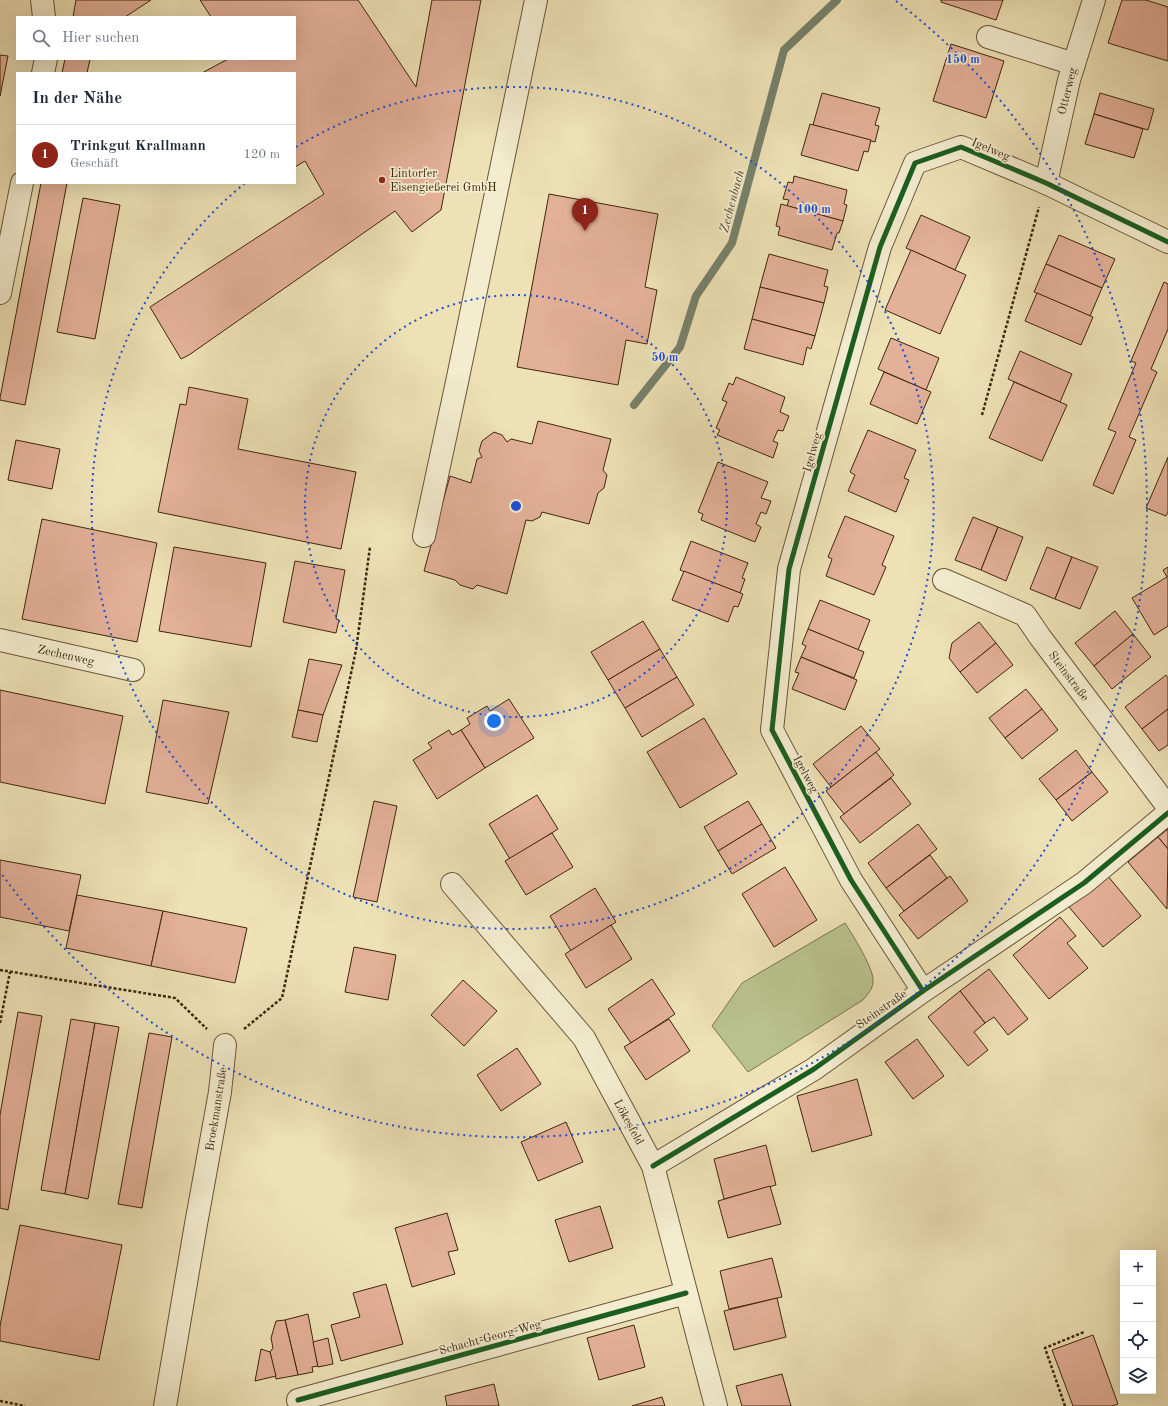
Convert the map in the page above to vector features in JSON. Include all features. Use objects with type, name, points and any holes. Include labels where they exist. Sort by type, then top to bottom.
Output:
[{"type":"street","points":[[42,0],[44,16]]},
{"type":"street","points":[[424,536],[458,382],[536,0]]},
{"type":"street","name":"Otterweg","points":[[1046,184],[1074,64],[1094,0]]},
{"type":"street","points":[[988,37],[1074,64]]},
{"type":"street","points":[[43,72],[46,60]]},
{"type":"street","name":"Igelweg","points":[[924,991],[851,880],[772,730],[789,569],[880,247],[915,163],[960,147],[1046,184],[1168,242]]},
{"type":"street","points":[[0,293],[22,184]]},
{"type":"street","name":"Steinstraße","points":[[944,580],[1025,615],[1168,807]]},
{"type":"street","name":"Zechenweg","points":[[0,640],[133,670]]},
{"type":"street","name":"Steinstraße","points":[[653,1166],[814,1069],[924,991],[1084,883],[1168,812]]},
{"type":"street","name":"Lökesfeld","points":[[452,884],[584,1038],[653,1166],[716,1406]]},
{"type":"street","name":"Broekmanstraße","points":[[165,1406],[220,1092],[225,1045]]},
{"type":"street","name":"Schacht-Georg-Weg","points":[[298,1400],[686,1293]]},
{"type":"path","points":[[982,415],[1046,184]]},
{"type":"path","points":[[0,970],[175,998],[225,1045],[282,998],[356,650],[370,546]]},
{"type":"path","points":[[0,1023],[10,972]]},
{"type":"path","points":[[1066,1406],[1045,1348],[1084,1332]]},
{"type":"path","points":[[0,1401],[25,1406]]},
{"type":"green space","points":[[845,923],[862,952],[873,976],[870,992],[863,1000],[748,1072],[712,1026],[742,983]]},
{"type":"building","points":[[76,0],[151,0],[127,16],[73,16]]},
{"type":"building","name":"Lintorfer Eisengießerei GmbH","points":[[200,0],[358,0],[416,87],[432,0],[481,0],[441,210],[412,232],[395,211],[189,355],[181,359],[150,307],[324,194],[305,161],[296,166],[296,72],[204,72],[226,60],[296,60],[296,16],[210,16]]},
{"type":"building","points":[[941,0],[1003,0],[996,20],[941,2]]},
{"type":"building","points":[[1122,0],[1146,0],[1168,7],[1168,61],[1108,43]]},
{"type":"building","points":[[951,44],[1004,61],[986,118],[933,101]]},
{"type":"building","points":[[0,55],[8,56],[0,96]]},
{"type":"building","points":[[65,60],[90,60],[87,72],[62,72]]},
{"type":"building","points":[[822,93],[880,108],[875,125],[879,126],[875,142],[813,125]]},
{"type":"building","points":[[1100,93],[1154,109],[1148,130],[1094,114]]},
{"type":"building","points":[[1094,114],[1143,129],[1134,158],[1085,144]]},
{"type":"building","points":[[810,124],[871,140],[868,152],[864,151],[858,171],[801,155]]},
{"type":"building","points":[[794,176],[847,190],[844,204],[847,205],[843,221],[787,206],[789,200],[783,199],[788,182],[793,183]]},
{"type":"building","points":[[41,184],[67,184],[25,405],[0,400]]},
{"type":"building","points":[[549,194],[658,214],[645,287],[657,290],[647,344],[626,340],[618,385],[517,367]]},
{"type":"building","points":[[83,198],[120,205],[95,339],[57,332]]},
{"type":"building","points":[[781,204],[843,221],[839,233],[837,233],[832,250],[778,235],[780,227],[776,226]]},
{"type":"building","points":[[921,215],[970,237],[955,270],[906,248]]},
{"type":"building","points":[[1059,235],[1115,259],[1102,288],[1046,264]]},
{"type":"building","points":[[911,250],[966,275],[940,334],[885,310]]},
{"type":"building","points":[[769,254],[828,270],[824,286],[828,287],[824,303],[760,287]]},
{"type":"building","points":[[1046,264],[1102,288],[1090,316],[1034,292]]},
{"type":"building","points":[[1164,282],[1168,284],[1168,329],[1151,369],[1157,372],[1129,437],[1136,440],[1113,494],[1093,485],[1116,432],[1108,429],[1136,363],[1131,361]]},
{"type":"building","points":[[760,287],[824,303],[815,336],[752,319]]},
{"type":"building","points":[[1037,293],[1093,317],[1081,345],[1025,321]]},
{"type":"building","points":[[752,319],[815,336],[811,349],[807,347],[803,365],[744,349]]},
{"type":"building","points":[[891,338],[939,358],[926,390],[878,369]]},
{"type":"building","points":[[1020,351],[1072,374],[1060,402],[1008,379]]},
{"type":"building","points":[[884,372],[931,392],[917,424],[870,404]]},
{"type":"building","points":[[736,377],[785,397],[780,412],[789,416],[783,431],[778,430],[773,441],[778,443],[773,458],[717,435],[720,430],[716,428],[727,402],[722,400],[729,383],[733,385]]},
{"type":"building","points":[[1014,382],[1067,405],[1042,461],[989,438]]},
{"type":"building","points":[[189,387],[248,399],[238,449],[356,472],[341,549],[158,512],[180,404],[186,405]]},
{"type":"building","points":[[538,421],[611,439],[603,470],[607,475],[604,488],[598,493],[589,524],[542,512],[540,517],[532,521],[526,520],[507,594],[477,585],[473,589],[460,585],[455,580],[424,571],[450,476],[471,483],[477,459],[482,457],[479,451],[482,441],[494,432],[502,435],[507,442],[511,439],[532,444]]},
{"type":"building","points":[[868,430],[916,450],[904,478],[909,480],[896,512],[848,491],[855,475],[850,472]]},
{"type":"building","points":[[16,440],[60,449],[52,489],[8,480]]},
{"type":"building","points":[[1168,457],[1168,512],[1166,516],[1146,508]]},
{"type":"building","points":[[718,462],[768,482],[761,498],[771,501],[766,514],[761,512],[756,524],[761,527],[755,542],[701,520],[703,514],[698,512]]},
{"type":"building","points":[[845,516],[894,536],[882,565],[886,567],[874,595],[826,576],[832,559],[828,557]]},
{"type":"building","points":[[973,517],[998,527],[981,570],[955,560]]},
{"type":"building","points":[[42,519],[157,543],[137,642],[22,619]]},
{"type":"building","points":[[998,527],[1023,537],[1006,581],[981,570]]},
{"type":"building","points":[[691,541],[748,563],[742,578],[745,579],[740,593],[680,570]]},
{"type":"building","points":[[174,547],[266,563],[251,647],[159,631]]},
{"type":"building","points":[[1047,547],[1072,557],[1055,599],[1030,589]]},
{"type":"building","points":[[1072,557],[1098,567],[1080,609],[1055,599]]},
{"type":"building","points":[[295,561],[345,570],[336,619],[339,620],[336,633],[283,622]]},
{"type":"building","points":[[1168,567],[1168,626],[1154,635],[1132,598],[1167,577],[1163,570]]},
{"type":"building","points":[[684,571],[743,594],[738,607],[734,606],[728,622],[672,600]]},
{"type":"building","points":[[820,600],[870,620],[858,650],[808,629]]},
{"type":"building","points":[[1115,611],[1133,634],[1094,666],[1075,643]]},
{"type":"building","points":[[643,621],[660,649],[608,680],[591,652]]},
{"type":"building","points":[[979,622],[996,643],[960,672],[949,658],[952,643]]},
{"type":"building","points":[[808,629],[864,652],[854,678],[801,657],[806,646],[802,644]]},
{"type":"building","points":[[1133,634],[1151,657],[1112,689],[1094,666]]},
{"type":"building","points":[[996,643],[1013,665],[977,693],[960,672]]},
{"type":"building","points":[[660,649],[677,677],[625,708],[608,680]]},
{"type":"building","points":[[801,657],[857,680],[845,710],[792,689],[799,673],[795,672]]},
{"type":"building","points":[[309,659],[342,665],[323,715],[298,710]]},
{"type":"building","points":[[1166,675],[1168,678],[1168,709],[1142,729],[1125,707]]},
{"type":"building","points":[[677,677],[694,705],[642,737],[625,708]]},
{"type":"building","points":[[1026,689],[1042,709],[1005,738],[989,718]]},
{"type":"building","points":[[0,690],[123,716],[105,804],[0,782]]},
{"type":"building","points":[[509,699],[534,738],[485,768],[461,730],[470,724],[467,718],[487,706],[490,711]]},
{"type":"building","points":[[163,700],[229,712],[208,804],[146,792]]},
{"type":"building","points":[[1042,709],[1058,730],[1022,759],[1005,738]]},
{"type":"building","points":[[1168,709],[1168,745],[1159,751],[1142,729]]},
{"type":"building","points":[[298,710],[323,715],[317,742],[292,737]]},
{"type":"building","points":[[704,718],[737,774],[680,808],[647,752]]},
{"type":"building","points":[[861,726],[880,749],[831,787],[813,764]]},
{"type":"building","points":[[449,730],[452,735],[461,730],[485,768],[437,799],[413,760],[432,748],[428,743]]},
{"type":"building","points":[[1076,750],[1092,772],[1056,800],[1039,779]]},
{"type":"building","points":[[876,752],[894,775],[844,814],[826,791]]},
{"type":"building","points":[[1092,772],[1108,792],[1072,821],[1056,800]]},
{"type":"building","points":[[891,778],[911,804],[860,843],[840,817]]},
{"type":"building","points":[[537,795],[558,829],[510,859],[489,824]]},
{"type":"building","points":[[374,801],[397,806],[377,902],[353,897]]},
{"type":"building","points":[[748,801],[762,824],[718,851],[704,827]]},
{"type":"building","points":[[762,824],[776,848],[732,874],[718,851]]},
{"type":"building","points":[[918,824],[937,849],[886,888],[868,863]]},
{"type":"building","points":[[1168,829],[1168,849],[1158,837]]},
{"type":"building","points":[[552,833],[573,867],[526,895],[505,861]]},
{"type":"building","points":[[1158,837],[1168,849],[1167,909],[1128,862]]},
{"type":"building","points":[[930,855],[947,878],[904,911],[886,888]]},
{"type":"building","points":[[0,860],[81,875],[69,931],[0,917]]},
{"type":"building","points":[[785,867],[817,920],[774,947],[742,894]]},
{"type":"building","points":[[1107,875],[1141,916],[1103,947],[1069,907]]},
{"type":"building","points":[[950,876],[968,901],[918,939],[899,915]]},
{"type":"building","points":[[595,888],[616,922],[571,951],[550,916]]},
{"type":"building","points":[[77,895],[163,911],[151,966],[66,948]]},
{"type":"building","points":[[163,911],[247,928],[235,983],[151,966]]},
{"type":"building","points":[[1060,917],[1076,936],[1067,943],[1088,968],[1049,999],[1013,955]]},
{"type":"building","points":[[611,925],[632,959],[586,988],[565,954]]},
{"type":"building","points":[[354,947],[396,955],[388,1000],[345,992]]},
{"type":"building","points":[[989,969],[1028,1019],[1008,1035],[994,1017],[985,1023],[960,991]]},
{"type":"building","points":[[652,979],[675,1014],[631,1043],[608,1009]]},
{"type":"building","points":[[463,980],[497,1011],[464,1046],[431,1015]]},
{"type":"building","points":[[960,991],[985,1023],[974,1032],[988,1050],[968,1066],[928,1017]]},
{"type":"building","points":[[18,1012],[42,1016],[8,1210],[0,1208],[0,1115]]},
{"type":"building","points":[[71,1019],[95,1023],[65,1194],[41,1190]]},
{"type":"building","points":[[669,1019],[690,1051],[646,1080],[624,1047]]},
{"type":"building","points":[[95,1023],[119,1027],[88,1199],[65,1194]]},
{"type":"building","points":[[149,1033],[172,1037],[142,1208],[118,1204]]},
{"type":"building","points":[[917,1039],[944,1076],[913,1099],[885,1062]]},
{"type":"building","points":[[517,1048],[541,1084],[501,1111],[477,1075]]},
{"type":"building","points":[[857,1079],[872,1135],[812,1152],[797,1096]]},
{"type":"building","points":[[566,1122],[583,1162],[538,1181],[521,1142]]},
{"type":"building","points":[[766,1145],[776,1185],[724,1199],[714,1159]]},
{"type":"building","points":[[770,1186],[781,1224],[728,1238],[718,1201]]},
{"type":"building","points":[[600,1206],[613,1248],[569,1262],[555,1220]]},
{"type":"building","points":[[447,1213],[458,1250],[448,1252],[455,1274],[412,1287],[395,1228]]},
{"type":"building","points":[[20,1225],[122,1245],[99,1360],[0,1341],[0,1326]]},
{"type":"building","points":[[772,1258],[782,1297],[729,1309],[720,1271]]},
{"type":"building","points":[[386,1284],[403,1344],[341,1361],[331,1325],[360,1317],[353,1293]]},
{"type":"building","points":[[777,1298],[786,1337],[734,1350],[724,1311]]},
{"type":"building","points":[[308,1314],[318,1366],[312,1367],[313,1372],[298,1375],[285,1320]]},
{"type":"building","points":[[285,1320],[298,1375],[276,1379],[270,1352],[273,1348],[271,1338],[276,1321]]},
{"type":"building","points":[[634,1325],[645,1367],[599,1380],[587,1338]]},
{"type":"building","points":[[1093,1335],[1118,1404],[1112,1406],[1073,1406],[1052,1350]]},
{"type":"building","points":[[328,1338],[333,1364],[318,1367],[313,1342]]},
{"type":"building","points":[[261,1349],[270,1352],[276,1376],[255,1381]]},
{"type":"building","points":[[782,1374],[791,1406],[742,1406],[736,1386]]},
{"type":"building","points":[[494,1384],[499,1406],[447,1406],[445,1396]]},
{"type":"building","points":[[662,1397],[665,1406],[632,1406]]},
{"type":"waterway","name":"Zechenbach","points":[[634,405],[680,347],[696,296],[732,243],[784,50],[837,0]]},
{"type":"cycle path","points":[[923,991],[851,880],[772,730],[789,569],[880,247],[915,163],[961,147],[1046,183],[1168,242]]},
{"type":"cycle path","points":[[653,1166],[814,1069],[923,991],[1084,883],[1168,813]]},
{"type":"cycle path","points":[[298,1400],[686,1293]]},
{"type":"place","name":"Lintorfer Eisengießerei GmbH","points":[[382,180]]},
{"type":"place","name":"Trinkgut Krallmann","points":[[585,231]]}]
